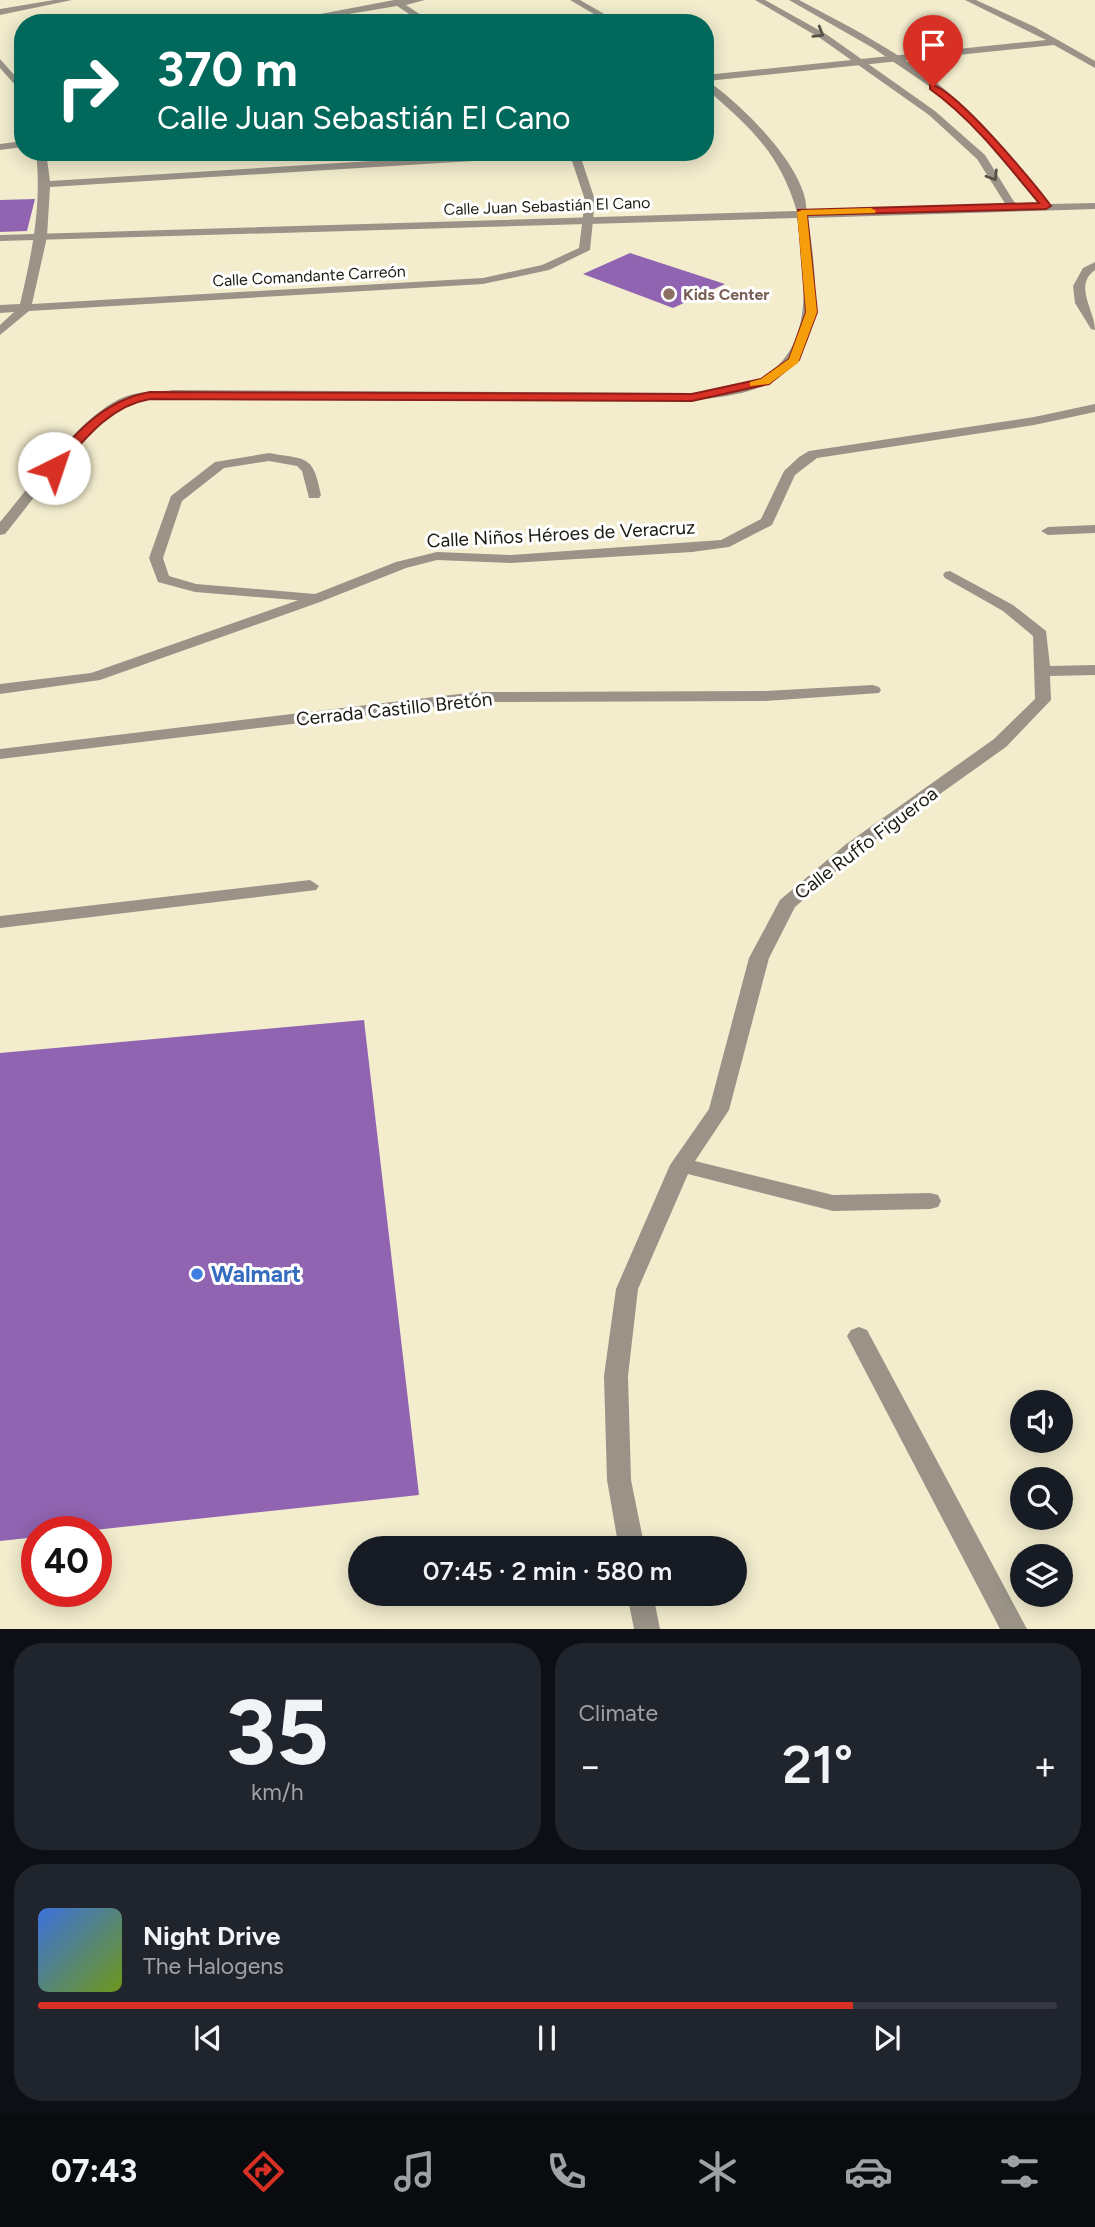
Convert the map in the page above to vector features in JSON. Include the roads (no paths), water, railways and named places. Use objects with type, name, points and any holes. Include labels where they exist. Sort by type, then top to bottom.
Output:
[{"type":"street","points":[[0,12],[68,0]]},
{"type":"street","points":[[328,14],[421,0]]},
{"type":"street","points":[[574,0],[600,14]]},
{"type":"street","points":[[759,0],[823,36],[932,113],[981,157],[1012,207]]},
{"type":"street","points":[[793,0],[850,30],[952,101],[1011,163],[1046,206]]},
{"type":"street","points":[[970,0],[1057,42],[1095,65]]},
{"type":"street","points":[[395,2],[414,14]]},
{"type":"street","points":[[714,77],[1057,42]]},
{"type":"street","points":[[0,531],[87,429],[114,407],[133,398],[173,394],[692,397],[765,381],[794,360],[811,312],[802,212],[795,183],[769,139],[714,91]]},
{"type":"street","points":[[0,331],[25,308],[41,237],[45,184],[42,161]]},
{"type":"street","points":[[45,184],[424,161]]},
{"type":"street","points":[[576,161],[590,200],[590,220]]},
{"type":"street","name":"Calle Juan Sebastián El Cano","points":[[0,238],[802,212],[1095,206]]},
{"type":"street","name":"Calle Comandante Carreón","points":[[0,309],[483,281],[517,275],[570,258],[584,250],[590,220]]},
{"type":"street","points":[[1095,265],[1083,278],[1079,289],[1083,313],[1095,326]]},
{"type":"street","name":"Calle Niños Héroes de Veracruz","points":[[0,689],[94,677],[315,599],[401,565],[437,556],[511,559],[724,544],[767,523],[790,469],[799,460],[814,454],[1034,421],[1095,408]]},
{"type":"street","points":[[314,495],[309,469],[301,463],[269,457],[220,465],[176,499],[156,558],[163,579],[195,588],[315,599]]},
{"type":"street","points":[[1048,531],[1095,529]]},
{"type":"street","name":"Calle Ruffo Figueroa","points":[[630,1536],[619,1479],[616,1376],[627,1289],[681,1165],[719,1110],[758,958],[787,904],[852,849],[1000,743],[1043,701],[1041,634],[1008,608],[950,575]]},
{"type":"street","points":[[1042,671],[1095,670]]},
{"type":"street","name":"Cerrada Castillo Bretón","points":[[0,754],[476,697],[765,696],[873,690]]},
{"type":"street","points":[[0,922],[310,886]]},
{"type":"street","points":[[681,1165],[833,1203],[930,1202]]},
{"type":"street","points":[[859,1336],[1014,1629]]},
{"type":"street","points":[[642,1606],[647,1629]]},
{"type":"place","name":"Kids Center","points":[[669,294]]},
{"type":"place","name":"Walmart","points":[[197,1274]]}]
